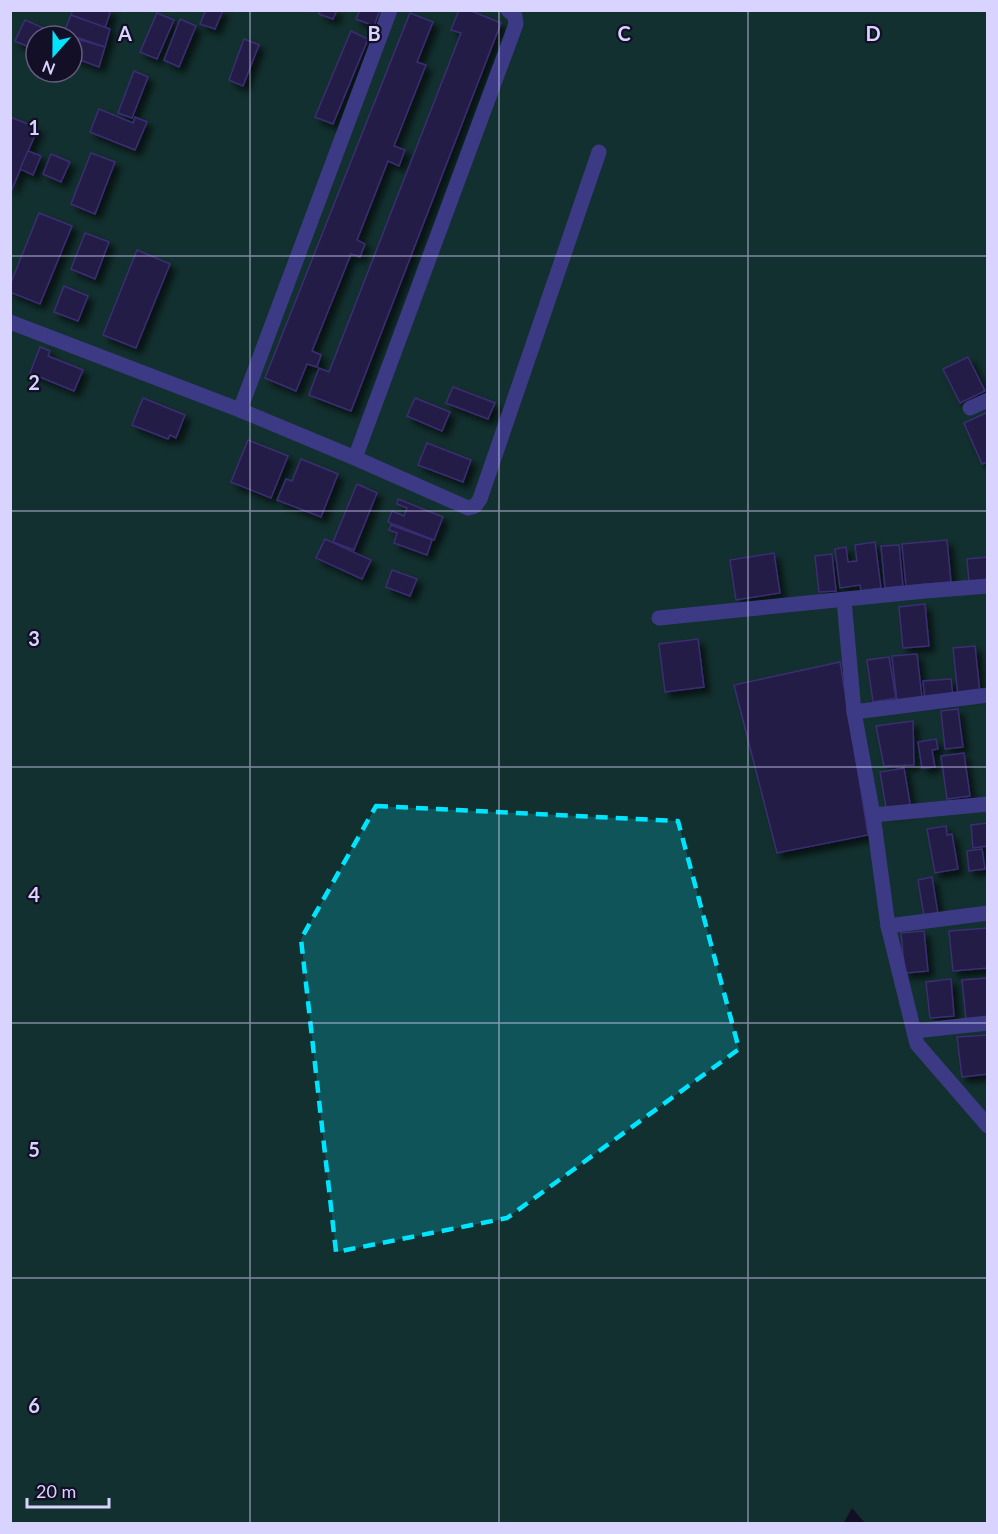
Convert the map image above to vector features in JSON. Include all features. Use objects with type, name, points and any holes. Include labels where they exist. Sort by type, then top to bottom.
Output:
[{"type":"street","points":[[240,410],[390,10]]},
{"type":"street","points":[[355,458],[516,24],[515,16],[508,10]]},
{"type":"street","points":[[10,322],[240,410],[468,508],[475,506],[484,488],[599,152]]},
{"type":"street","points":[[970,408],[987,400]]},
{"type":"street","points":[[659,618],[987,586]]},
{"type":"street","points":[[844,600],[854,712],[873,815],[888,926],[917,1044],[987,1126]]},
{"type":"street","points":[[854,712],[987,695]]},
{"type":"street","points":[[873,815],[987,804]]},
{"type":"street","points":[[888,926],[987,913]]},
{"type":"street","points":[[914,1030],[987,1023]]},
{"type":"highlighted area","points":[[376,806],[678,821],[739,1049],[507,1218],[336,1252],[301,939]]},
{"type":"green space","points":[[10,11],[987,11],[987,1523],[865,1523],[852,1508],[843,1524],[11,1523]]},
{"type":"building","points":[[73,10],[111,10],[105,28],[71,15]]},
{"type":"building","points":[[206,10],[223,10],[215,29],[200,24]]},
{"type":"building","points":[[321,10],[337,10],[333,19],[319,14]]},
{"type":"building","points":[[360,10],[380,10],[374,26],[356,19]]},
{"type":"building","points":[[459,10],[469,10],[501,23],[351,411],[309,395],[319,368],[329,372],[461,33],[451,30]]},
{"type":"building","points":[[157,13],[174,20],[157,59],[140,52]]},
{"type":"building","points":[[410,13],[433,22],[417,62],[426,65],[394,146],[405,150],[399,166],[388,161],[357,240],[365,244],[360,257],[351,254],[312,351],[321,355],[317,367],[307,364],[296,391],[265,378]]},
{"type":"building","points":[[71,15],[110,29],[105,47],[84,40],[84,24],[68,24]]},
{"type":"building","points":[[180,19],[196,26],[179,67],[164,60]]},
{"type":"building","points":[[25,20],[34,24],[24,24],[24,45],[15,41]]},
{"type":"building","points":[[351,31],[368,39],[333,124],[315,117]]},
{"type":"building","points":[[244,39],[259,45],[243,86],[229,80]]},
{"type":"building","points":[[84,41],[105,47],[99,67],[84,61]]},
{"type":"building","points":[[134,71],[148,77],[132,118],[118,113]]},
{"type":"building","points":[[99,109],[133,123],[135,117],[147,122],[135,150],[90,132]]},
{"type":"building","points":[[10,117],[38,128],[12,189],[10,189]]},
{"type":"building","points":[[28,151],[41,156],[33,175],[20,169]]},
{"type":"building","points":[[91,153],[115,162],[95,214],[71,204]]},
{"type":"building","points":[[51,154],[70,162],[61,182],[43,174]]},
{"type":"building","points":[[39,213],[72,226],[40,304],[10,292],[10,285]]},
{"type":"building","points":[[85,233],[109,242],[95,279],[71,269]]},
{"type":"building","points":[[137,250],[170,264],[136,348],[103,335]]},
{"type":"building","points":[[64,286],[88,296],[78,321],[54,312]]},
{"type":"building","points":[[40,347],[50,351],[48,356],[83,370],[74,391],[30,373]]},
{"type":"building","points":[[968,357],[985,391],[960,403],[943,369]]},
{"type":"building","points":[[453,387],[495,403],[488,419],[446,403]]},
{"type":"building","points":[[143,398],[185,415],[176,438],[170,435],[168,439],[132,425]]},
{"type":"building","points":[[415,398],[450,412],[442,431],[407,416]]},
{"type":"building","points":[[988,412],[988,462],[982,464],[964,423]]},
{"type":"building","points":[[248,440],[288,456],[271,498],[231,482]]},
{"type":"building","points":[[427,443],[471,460],[463,482],[418,465]]},
{"type":"building","points":[[301,459],[338,474],[321,517],[277,500],[286,479],[292,481]]},
{"type":"building","points":[[357,484],[377,493],[354,550],[333,542]]},
{"type":"building","points":[[398,499],[443,517],[434,540],[388,522],[392,511],[404,516],[407,508],[397,504]]},
{"type":"building","points":[[391,525],[432,540],[427,555],[394,543],[397,533],[389,530]]},
{"type":"building","points":[[325,539],[371,560],[362,579],[316,558]]},
{"type":"building","points":[[947,540],[951,582],[906,586],[902,544]]},
{"type":"building","points":[[875,542],[881,588],[861,591],[860,585],[840,588],[835,549],[846,547],[848,562],[857,561],[855,545]]},
{"type":"building","points":[[899,545],[903,586],[885,588],[881,546]]},
{"type":"building","points":[[774,553],[780,593],[736,600],[730,560]]},
{"type":"building","points":[[832,554],[836,591],[819,592],[815,556]]},
{"type":"building","points":[[988,557],[988,580],[969,582],[967,559]]},
{"type":"building","points":[[392,570],[417,579],[410,596],[386,587]]},
{"type":"building","points":[[925,604],[929,646],[903,648],[899,607]]},
{"type":"building","points":[[698,639],[704,687],[665,692],[659,644]]},
{"type":"building","points":[[975,646],[980,693],[958,695],[953,648]]},
{"type":"building","points":[[917,654],[922,698],[897,701],[892,656]]},
{"type":"building","points":[[889,657],[896,698],[873,702],[867,660]]},
{"type":"building","points":[[840,662],[868,835],[777,853],[734,685]]},
{"type":"building","points":[[951,679],[953,697],[925,700],[923,681]]},
{"type":"building","points":[[958,709],[963,747],[945,749],[941,711]]},
{"type":"building","points":[[913,721],[914,765],[884,766],[876,726]]},
{"type":"building","points":[[936,739],[938,749],[932,750],[935,767],[922,768],[918,742]]},
{"type":"building","points":[[964,753],[970,796],[947,799],[941,756]]},
{"type":"building","points":[[904,768],[911,809],[887,813],[880,772]]},
{"type":"building","points":[[988,823],[988,846],[973,848],[971,825]]},
{"type":"building","points":[[946,826],[947,835],[952,834],[958,869],[935,873],[927,829]]},
{"type":"building","points":[[982,849],[985,869],[969,871],[967,851]]},
{"type":"building","points":[[932,877],[938,914],[924,916],[918,880]]},
{"type":"building","points":[[988,928],[988,968],[953,971],[949,931]]},
{"type":"building","points":[[924,931],[928,971],[905,973],[901,933]]},
{"type":"building","points":[[988,978],[988,1017],[966,1019],[962,980]]},
{"type":"building","points":[[951,979],[954,1016],[930,1018],[926,982]]},
{"type":"building","points":[[988,1035],[988,1074],[962,1077],[957,1037]]}]
